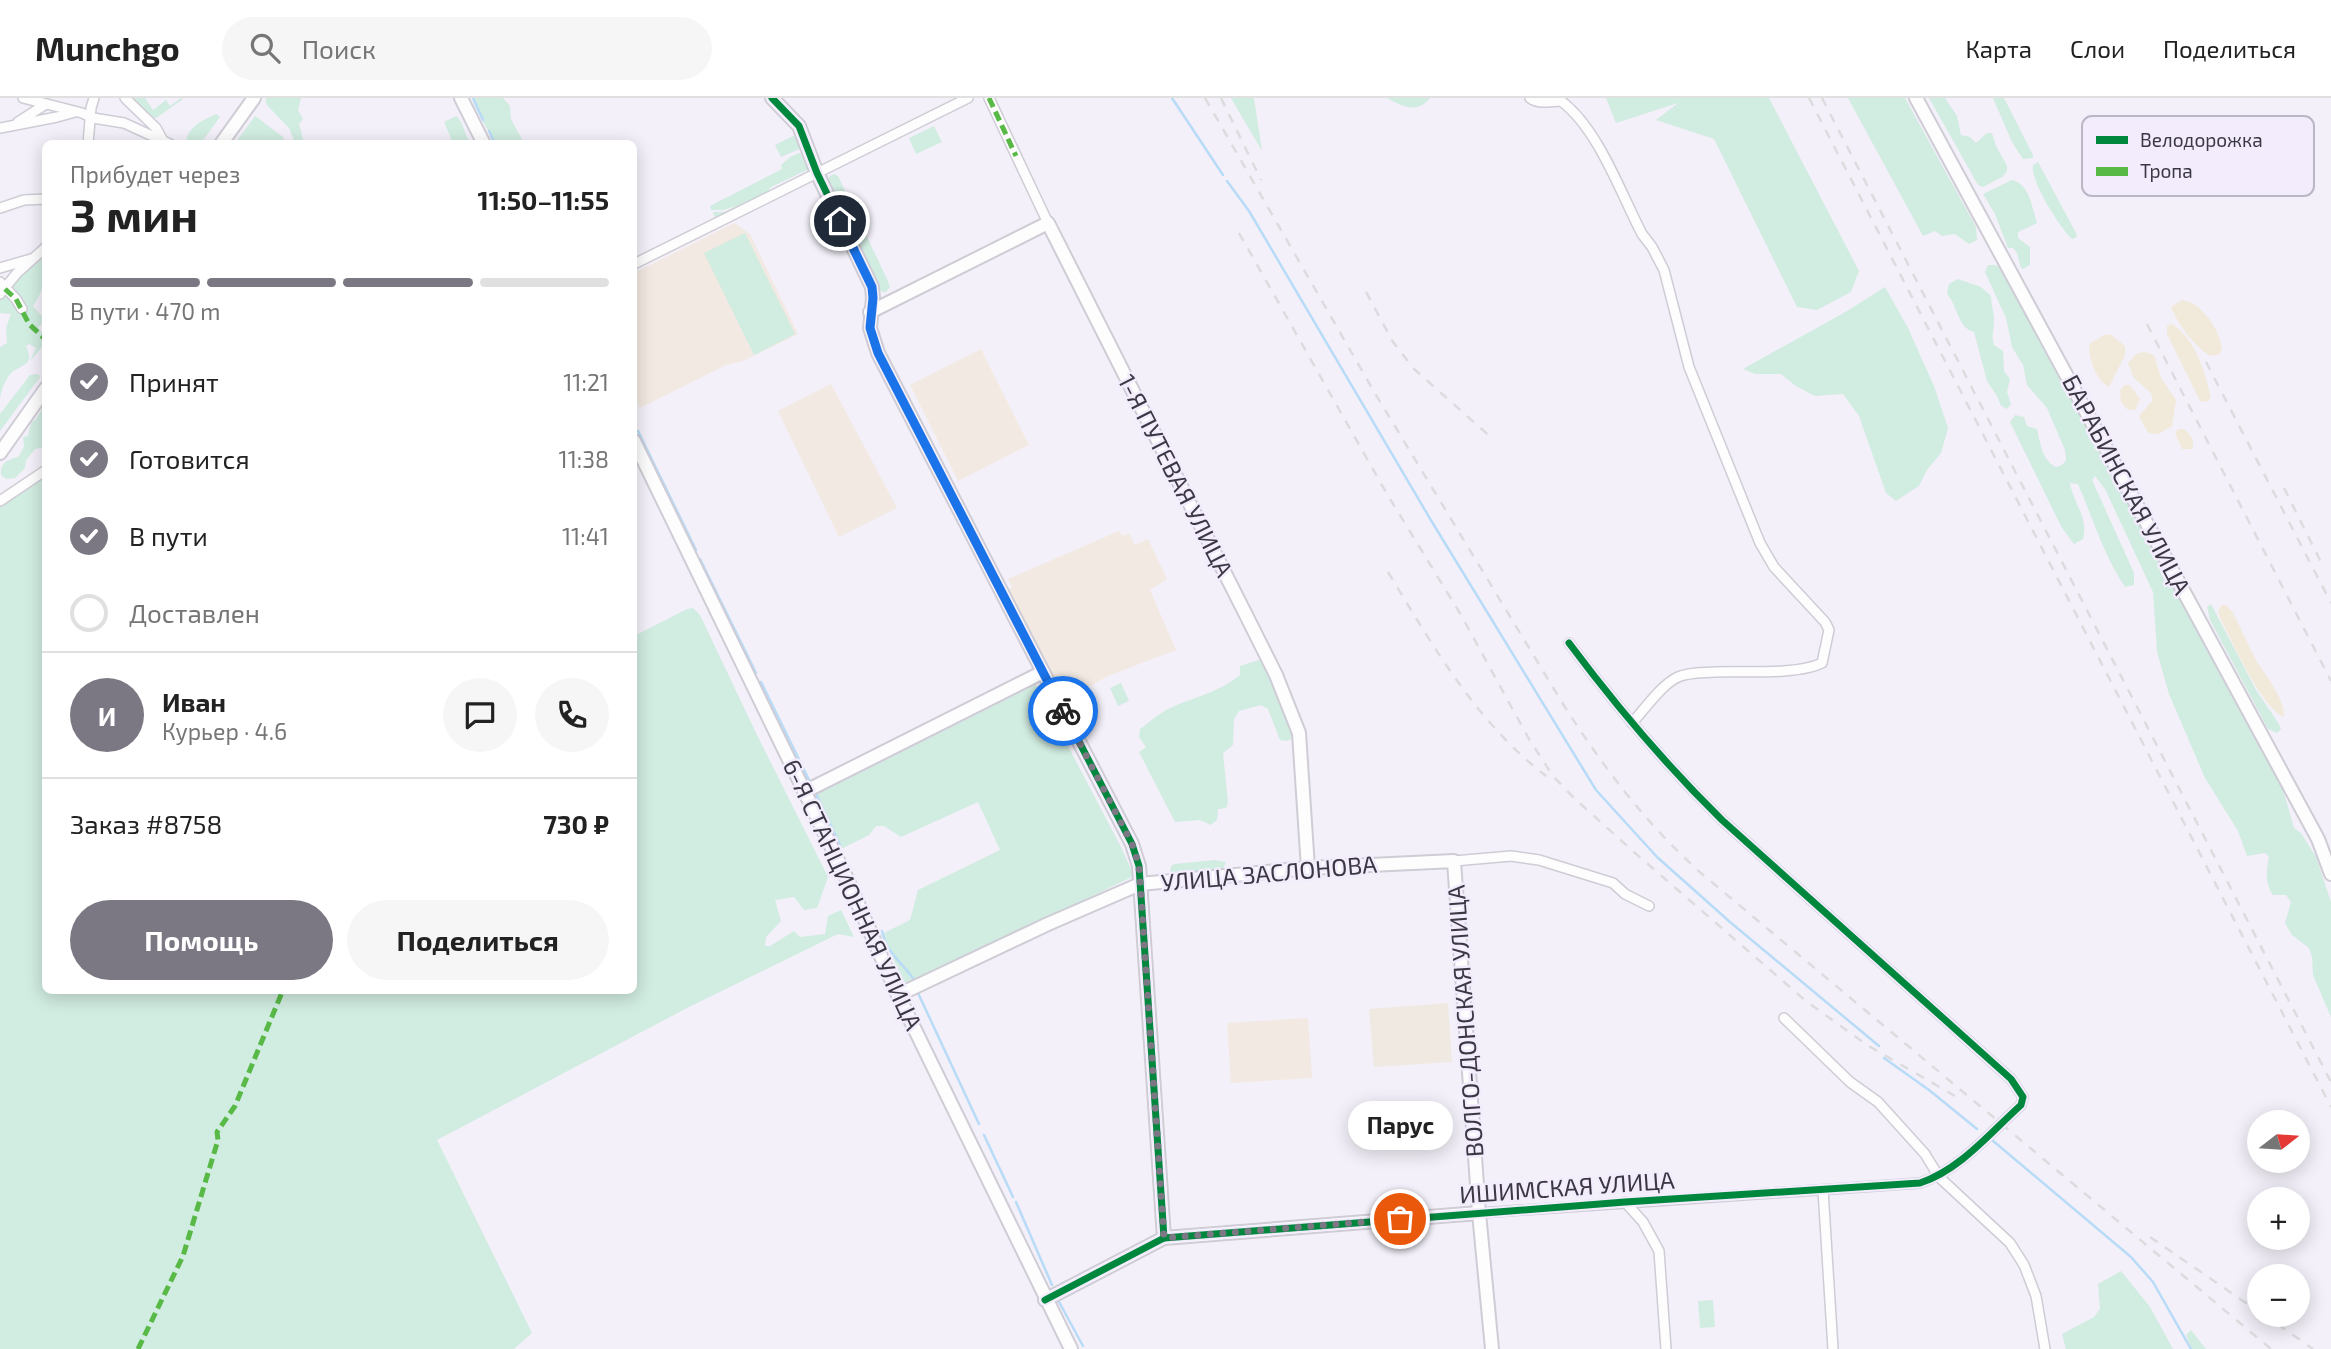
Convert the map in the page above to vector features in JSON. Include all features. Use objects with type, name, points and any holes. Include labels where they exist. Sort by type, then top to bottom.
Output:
[{"type":"street","points":[[23,98],[124,123],[162,140]]},
{"type":"street","points":[[88,140],[94,98]]},
{"type":"street","points":[[125,98],[165,140]]},
{"type":"street","points":[[224,140],[254,98]]},
{"type":"street","points":[[461,98],[482,140]]},
{"type":"street","points":[[772,98],[799,126],[817,173],[872,287],[870,328],[878,353],[1132,844],[1139,866],[1164,1238]]},
{"type":"street","points":[[637,263],[968,98]]},
{"type":"street","name":"1-Я ПУТЕВАЯ УЛИЦА","points":[[989,98],[1048,223],[1258,639],[1295,722],[1302,755],[1308,868]]},
{"type":"street","points":[[1530,98],[1542,102],[1561,101],[1586,125],[1596,142],[1642,234],[1664,270],[1689,367],[1760,543],[1774,567],[1825,622],[1829,630],[1822,663],[1816,666],[1799,670],[1679,676],[1668,684],[1632,723]]},
{"type":"street","name":"БАРАБИНСКАЯ УЛИЦА","points":[[1916,98],[2313,831],[2331,874]]},
{"type":"street","points":[[13,125],[46,104]]},
{"type":"street","points":[[0,128],[75,111]]},
{"type":"street","points":[[0,208],[24,200],[42,199]]},
{"type":"street","points":[[870,312],[1048,223]]},
{"type":"street","points":[[22,309],[16,299],[2,288],[42,251]]},
{"type":"street","points":[[0,268],[36,256]]},
{"type":"street","points":[[0,453],[42,394]]},
{"type":"street","name":"6-Я СТАНЦИОННАЯ УЛИЦА","points":[[637,447],[848,881],[898,995],[1069,1348]]},
{"type":"street","points":[[0,501],[42,473]]},
{"type":"street","points":[[1569,643],[1632,723],[1689,788],[2019,1088],[2023,1097],[2021,1105],[1939,1177]]},
{"type":"street","points":[[804,792],[1042,672]]},
{"type":"street","points":[[1454,861],[1511,856],[1539,860],[1613,883],[1625,894],[1648,906]]},
{"type":"street","name":"УЛИЦА ЗАСЛОНОВА","points":[[898,995],[1140,884],[1308,868],[1454,861]]},
{"type":"street","name":"ВОЛГО-ДОНСКАЯ УЛИЦА","points":[[1454,861],[1479,1213],[1492,1349]]},
{"type":"street","points":[[1784,1018],[1850,1082],[1878,1102],[1925,1154],[1939,1177],[2010,1242],[2024,1265],[2036,1296],[2045,1349]]},
{"type":"street","name":"ИШИМСКАЯ УЛИЦА","points":[[1045,1300],[1164,1238],[1920,1182],[1939,1177]]},
{"type":"street","points":[[1823,1189],[1833,1349]]},
{"type":"street","points":[[1625,1202],[1643,1222],[1659,1251],[1666,1349]]},
{"type":"shaded area","points":[[734,223],[750,234],[798,334],[743,361],[726,365],[640,408],[637,402],[637,272]]},
{"type":"shaded area","points":[[981,349],[1029,445],[958,481],[910,385]]},
{"type":"shaded area","points":[[831,384],[897,508],[839,537],[778,411]]},
{"type":"shaded area","points":[[1119,531],[1122,536],[1129,533],[1135,545],[1148,539],[1167,579],[1150,590],[1176,650],[1108,676],[1085,689],[1081,682],[1058,692],[1008,590],[1012,587],[1008,579]]},
{"type":"shaded area","points":[[1448,1003],[1452,1062],[1374,1067],[1369,1009]]},
{"type":"shaded area","points":[[1308,1018],[1312,1078],[1231,1083],[1227,1023]]},
{"type":"green space","points":[[131,98],[145,98],[153,110],[166,100],[170,106],[183,99],[156,118],[148,116]]},
{"type":"green space","points":[[266,98],[301,98],[298,110],[303,119],[299,124],[303,140],[294,140],[289,128],[266,104]]},
{"type":"green space","points":[[472,98],[503,98],[510,106],[511,119],[522,140],[493,140]]},
{"type":"green space","points":[[1231,98],[1254,98],[1262,151]]},
{"type":"green space","points":[[1387,98],[1430,98],[1420,106],[1410,107]]},
{"type":"green space","points":[[1606,98],[1769,98],[1859,271],[1851,292],[1817,310],[1797,307],[1714,139],[1656,120],[1678,103],[1616,123]]},
{"type":"green space","points":[[1848,98],[1905,98],[1976,227],[1977,240],[1969,244],[1955,234],[1942,236],[1935,231],[1923,236]]},
{"type":"green space","points":[[1929,98],[1945,98],[1957,116],[1961,135],[1970,137],[1976,143],[1987,133],[1992,133],[2007,166],[2002,177],[1983,187],[1978,185]]},
{"type":"green space","points":[[1993,98],[2004,98],[2033,158],[2023,159],[2012,142]]},
{"type":"green space","points":[[216,114],[220,117],[203,140],[186,140],[193,128]]},
{"type":"green space","points":[[255,116],[284,140],[237,140]]},
{"type":"green space","points":[[456,116],[469,140],[452,140],[444,122]]},
{"type":"green space","points":[[934,126],[942,142],[916,154],[909,138]]},
{"type":"green space","points":[[793,136],[797,137],[802,148],[781,157],[775,145]]},
{"type":"green space","points":[[799,153],[807,162],[807,170],[768,191],[807,174],[715,219],[713,212],[724,212],[736,206],[711,210],[710,206],[782,169],[781,165]]},
{"type":"green space","points":[[2038,162],[2077,237],[2072,239],[2067,233],[2041,193],[2033,172],[2033,165]]},
{"type":"green space","points":[[834,174],[838,176],[887,279],[890,287],[886,292],[882,292],[876,285],[828,184],[829,177]]},
{"type":"green space","points":[[2012,180],[2027,191],[2037,223],[2018,232],[2018,238],[2030,247],[2030,265],[2023,269],[2017,253],[2013,248],[2008,248],[1995,214],[1983,194]]},
{"type":"green space","points":[[745,233],[795,334],[754,355],[704,253]]},
{"type":"green space","points":[[42,254],[42,288],[33,306],[42,316],[42,323],[38,328],[42,333],[42,347],[30,361],[36,348],[29,344],[26,346],[28,361],[10,375],[0,398],[0,347],[7,343],[6,328],[11,314],[0,313],[0,300]]},
{"type":"green space","points":[[1988,265],[2003,269],[2282,786],[2294,828],[2301,833],[2316,857],[2331,902],[2331,1017],[2313,975],[2309,948],[2292,935],[2285,923],[2291,902],[2286,895],[2273,895],[2267,881],[2269,857],[2265,853],[2247,856],[2238,831],[2205,778],[2169,694],[2157,652],[2153,592],[2105,489],[2095,476],[2092,480],[2134,573],[2134,585],[2125,587],[2105,550],[2078,484],[2070,483],[2084,524],[2083,539],[2074,544],[2062,528],[2010,422],[2015,415],[2024,417],[2027,426],[2037,429],[2042,451],[2051,464],[2056,467],[2066,460],[2065,450],[2047,408],[2027,385],[2023,365],[2012,347],[2006,318],[1985,272]]},
{"type":"green space","points":[[1958,279],[1981,287],[1991,296],[1993,342],[2003,351],[2004,371],[2010,379],[2007,392],[2011,404],[2007,409],[2001,406],[1987,381],[1974,332],[1964,326],[1947,294],[1949,284]]},
{"type":"green space","points":[[1885,287],[1908,328],[1934,386],[1948,428],[1941,453],[1927,470],[1919,486],[1896,501],[1886,493],[1859,416],[1843,394],[1815,396],[1781,374],[1755,374],[1743,369]]},
{"type":"green space","points":[[38,374],[40,377],[0,431],[0,414],[30,375]]},
{"type":"green space","points":[[42,409],[42,448],[35,449],[26,460],[25,468],[15,478],[6,479],[1,475],[3,464],[18,457],[24,447],[23,437],[28,436],[31,423]]},
{"type":"green space","points":[[42,476],[42,994],[637,994],[637,634],[687,609],[693,608],[700,615],[828,877],[817,908],[804,910],[794,897],[775,900],[781,921],[766,937],[765,946],[770,946],[794,931],[800,937],[825,934],[828,916],[841,910],[854,937],[838,934],[687,1008],[437,1140],[532,1333],[514,1349],[0,1349],[0,504]]},
{"type":"green space","points":[[2211,604],[2256,690],[2279,724],[2281,729],[2277,733],[2268,729],[2210,620],[2207,607]]},
{"type":"green space","points":[[1259,660],[1265,663],[1292,723],[1293,738],[1280,740],[1268,709],[1261,705],[1239,711],[1234,719],[1233,745],[1223,753],[1228,803],[1226,808],[1218,809],[1217,820],[1211,825],[1200,820],[1175,822],[1139,752],[1146,747],[1139,737],[1140,729],[1163,712],[1230,682],[1240,675],[1240,666]]},
{"type":"green space","points":[[1035,683],[1134,876],[904,983],[882,934],[910,920],[918,890],[1000,850],[978,802],[901,837],[884,826],[876,826],[869,835],[841,849],[814,793]]},
{"type":"green space","points":[[1121,683],[1129,701],[1118,706],[1110,688]]},
{"type":"green space","points":[[1215,860],[1226,862],[1222,871],[1174,874],[1170,871],[1175,864]]},
{"type":"green space","points":[[2121,1271],[2150,1307],[2173,1349],[2066,1349],[2062,1334],[2094,1317],[2100,1309],[2098,1284]]},
{"type":"green space","points":[[1713,1300],[1715,1327],[1700,1328],[1698,1301]]},
{"type":"green space","points":[[2191,1330],[2206,1349],[2192,1349],[2186,1335]]},
{"type":"sand","points":[[2182,300],[2196,306],[2214,326],[2221,342],[2222,349],[2219,354],[2210,356],[2204,352],[2182,327],[2171,307]]},
{"type":"sand","points":[[2172,324],[2187,338],[2198,357],[2211,398],[2206,402],[2200,401],[2167,334],[2167,326]]},
{"type":"sand","points":[[2106,334],[2125,346],[2125,355],[2109,387],[2097,374],[2089,350],[2089,344]]},
{"type":"sand","points":[[2144,352],[2154,355],[2161,378],[2176,400],[2172,426],[2158,434],[2148,433],[2139,416],[2153,400],[2151,393],[2134,378],[2128,363],[2136,354]]},
{"type":"sand","points":[[2125,385],[2130,385],[2140,399],[2135,410],[2128,410],[2121,402],[2120,390]]},
{"type":"sand","points":[[2178,429],[2184,429],[2190,435],[2192,449],[2182,449],[2175,433]]},
{"type":"sand","points":[[2222,605],[2226,605],[2233,613],[2255,658],[2278,694],[2284,717],[2266,701],[2248,672],[2220,618],[2218,611]]},
{"type":"waterway","points":[[473,98],[483,120]]},
{"type":"waterway","points":[[1172,98],[1223,175]]},
{"type":"waterway","points":[[489,131],[493,140]]},
{"type":"waterway","points":[[1227,181],[1249,211],[1432,522],[1596,790],[1657,857],[1730,922],[1879,1046]]},
{"type":"waterway","points":[[638,431],[696,550]]},
{"type":"waterway","points":[[700,559],[756,673]]},
{"type":"waterway","points":[[761,682],[810,782]]},
{"type":"waterway","points":[[816,794],[840,845]]},
{"type":"waterway","points":[[882,931],[891,952],[915,981]]},
{"type":"waterway","points":[[918,993],[979,1124]]},
{"type":"waterway","points":[[1884,1058],[1977,1129]]},
{"type":"waterway","points":[[984,1135],[1013,1197]]},
{"type":"waterway","points":[[1992,1140],[2131,1257],[2153,1282],[2191,1349]]},
{"type":"waterway","points":[[1016,1202],[1052,1285]]},
{"type":"waterway","points":[[1058,1300],[1083,1346]]},
{"type":"railway","points":[[1205,98],[1376,395],[1563,704],[1610,772],[1644,815],[1702,874],[2271,1349]]},
{"type":"railway","points":[[1221,98],[1261,180]]},
{"type":"railway","points":[[1809,98],[2331,1107]]},
{"type":"railway","points":[[1822,98],[2331,1082]]},
{"type":"railway","points":[[1239,233],[1387,494],[1461,615],[1529,739],[1553,776],[1635,853],[1806,1001],[1867,1045],[1955,1096]]},
{"type":"railway","points":[[1366,292],[1393,342],[1414,369],[1494,440]]},
{"type":"railway","points":[[2147,324],[2331,681]]},
{"type":"railway","points":[[2206,362],[2331,603]]},
{"type":"railway","points":[[2284,488],[2323,566]]},
{"type":"railway","points":[[1388,572],[1439,655],[1477,707],[1498,732],[1546,776]]},
{"type":"railway","points":[[2150,1237],[2247,1304]]},
{"type":"railway","points":[[2282,1327],[2313,1349]]},
{"type":"marked path","points":[[989,98],[1016,156]]},
{"type":"marked path","points":[[5,289],[16,299],[29,324],[42,336]]},
{"type":"marked path","points":[[138,1349],[183,1256],[218,1140],[217,1132],[235,1106],[281,994]]},
{"type":"cycle path","points":[[772,98],[799,126],[817,173],[872,287],[870,328],[878,353],[1132,844],[1139,866],[1164,1238]]},
{"type":"cycle path","points":[[1045,1300],[1164,1238],[1625,1202],[1920,1183],[1962,1160],[2021,1105],[2023,1097],[2011,1079],[1701,799],[1642,734],[1569,643]]},
{"type":"way so far","points":[[1063,711],[1132,844],[1139,866],[1164,1238],[1400,1219]]},
{"type":"place","name":"Парус","points":[[1400,1219]]},
{"type":"route","points":[[840,221],[872,287],[870,328],[878,353],[1063,711]]}]
